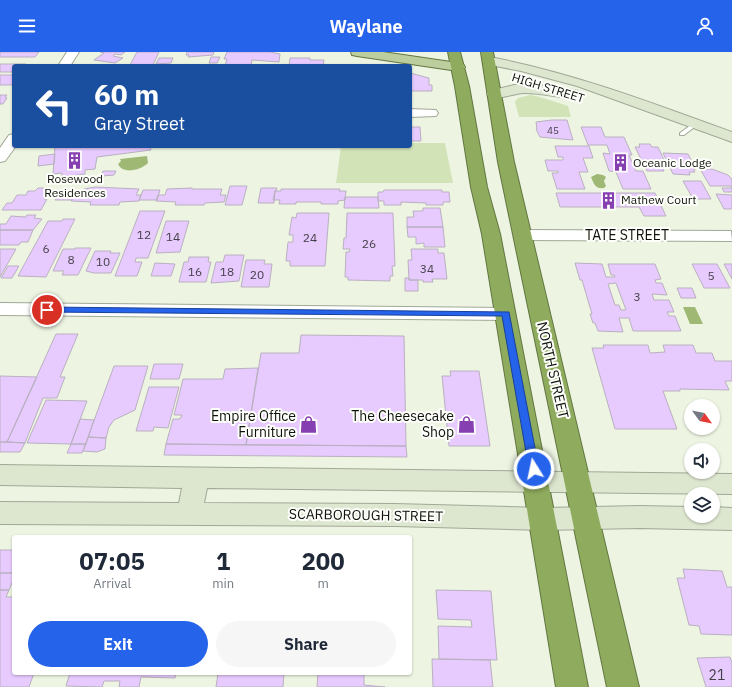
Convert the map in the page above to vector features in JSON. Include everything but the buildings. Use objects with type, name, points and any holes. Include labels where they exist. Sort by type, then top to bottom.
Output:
[{"type":"highway","name":"NORTH STREET","points":[[473,62],[494,94],[506,162],[623,687]]},
{"type":"highway","points":[[473,62],[478,180],[491,234],[506,314],[572,687]]},
{"type":"main road","name":"HIGH STREET","points":[[357,52],[521,66],[559,76],[732,137]]},
{"type":"main road","name":"HIGH STREET","points":[[428,52],[473,62],[574,94],[597,103]]},
{"type":"main road","points":[[494,94],[526,88],[574,94]]},
{"type":"main road","points":[[675,131],[732,152]]},
{"type":"main road","points":[[0,475],[732,484]]},
{"type":"main road","points":[[189,515],[197,477]]},
{"type":"main road","name":"SCARBOROUGH STREET","points":[[0,513],[395,515],[543,519],[640,517],[732,519]]},
{"type":"street","points":[[65,64],[73,52]]},
{"type":"street","points":[[412,113],[431,113]]},
{"type":"street","points":[[0,158],[12,141]]},
{"type":"street","name":"TATE STREET","points":[[522,235],[731,236]]},
{"type":"street","points":[[0,309],[506,314]]},
{"type":"lane","points":[[675,131],[695,124]]},
{"type":"shaded area","points":[[531,95],[568,106],[571,117],[519,117],[515,102],[518,98]]},
{"type":"shaded area","points":[[412,143],[445,143],[453,183],[336,183],[341,148],[412,148]]},
{"type":"shaded area","points":[[147,156],[148,163],[141,168],[128,170],[120,167],[118,164],[121,161],[120,159]]},
{"type":"shaded area","points":[[597,174],[606,177],[604,181],[606,186],[604,188],[595,186],[593,182],[591,177]]},
{"type":"shaded area","points":[[683,307],[695,307],[703,324],[690,324]]},
{"type":"place","name":"Rosewood Residences","points":[[75,160]]},
{"type":"place","name":"Oceanic Lodge","points":[[620,163]]},
{"type":"place","name":"Mathew Court","points":[[608,200]]},
{"type":"place","name":"Empire Office Furniture","points":[[309,424]]},
{"type":"place","name":"The Cheesecake Shop","points":[[467,424]]},
{"type":"route","points":[[47,310],[506,314],[534,469]]}]
